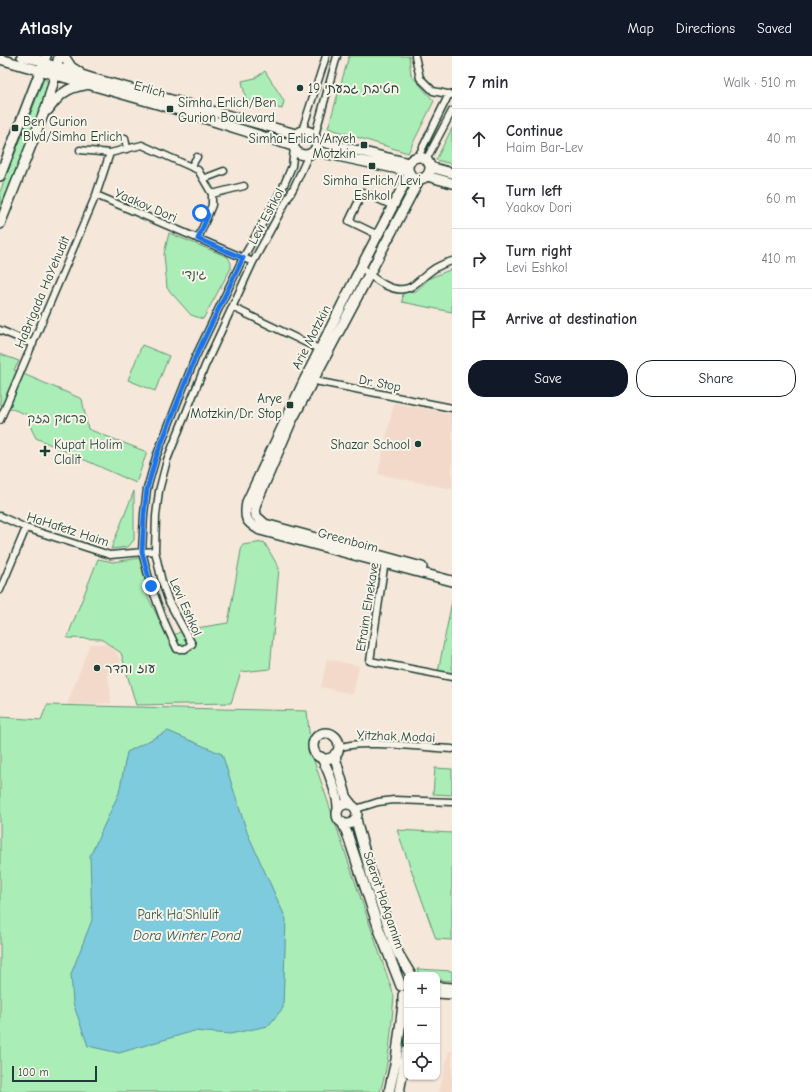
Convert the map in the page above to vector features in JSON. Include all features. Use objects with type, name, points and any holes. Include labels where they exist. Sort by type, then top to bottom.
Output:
[{"type":"street","name":"Erlich","points":[[22,56],[39,60],[56,72],[294,148]]},
{"type":"street","points":[[0,224],[42,117],[56,72],[59,56]]},
{"type":"street","points":[[64,56],[71,67],[90,82]]},
{"type":"street","points":[[326,56],[299,132],[293,140],[294,148],[300,154],[312,153],[409,170]]},
{"type":"street","points":[[312,153],[317,146],[316,138],[337,56]]},
{"type":"street","points":[[415,56],[420,78],[433,91],[450,95]]},
{"type":"street","name":"Erlich","points":[[0,59],[18,65],[43,64]]},
{"type":"street","points":[[0,176],[43,64]]},
{"type":"street","points":[[18,65],[33,75],[34,90]]},
{"type":"street","name":"Erlich","points":[[90,82],[299,132]]},
{"type":"street","points":[[42,117],[62,93],[90,82]]},
{"type":"street","name":"Arie Motzkin","points":[[424,168],[450,95]]},
{"type":"street","name":"Arie Motzkin","points":[[324,351],[370,275],[452,111]]},
{"type":"street","points":[[299,132],[308,130],[316,138],[409,170]]},
{"type":"street","points":[[125,138],[127,149]]},
{"type":"street","points":[[80,150],[110,153],[142,145],[151,146],[198,170],[212,194],[212,205],[198,239]]},
{"type":"street","name":"Levi Eshkol","points":[[294,148],[292,166],[283,187],[243,258],[195,358],[156,457],[147,489],[142,552],[151,586],[164,621],[177,649],[185,649],[192,644],[169,602],[162,582],[155,551],[159,497],[167,460],[205,366],[253,262],[312,153]]},
{"type":"street","points":[[172,158],[176,152]]},
{"type":"street","name":"HaBrigada HaYehudit","points":[[0,420],[96,195],[110,153]]},
{"type":"street","points":[[191,167],[197,157]]},
{"type":"street","points":[[452,173],[424,168],[412,178],[409,170],[414,158],[424,168],[452,183]]},
{"type":"street","points":[[204,179],[224,170]]},
{"type":"street","name":"Arie Motzkin","points":[[245,514],[247,502],[324,351],[361,267],[393,206],[409,170]]},
{"type":"street","points":[[212,194],[244,186]]},
{"type":"street","points":[[378,235],[349,221],[363,192],[393,206]]},
{"type":"street","name":"Yaakov Dori","points":[[96,195],[253,262]]},
{"type":"street","points":[[212,205],[220,205]]},
{"type":"street","points":[[201,213],[208,215]]},
{"type":"street","points":[[204,224],[212,226]]},
{"type":"street","points":[[361,267],[370,275],[391,288],[404,289],[414,286],[428,272],[452,261]]},
{"type":"street","points":[[232,307],[324,351]]},
{"type":"street","points":[[0,330],[33,344]]},
{"type":"street","name":"Arie Motzkin","points":[[256,516],[255,506],[309,380]]},
{"type":"street","name":"Dr. Stop","points":[[309,380],[452,408]]},
{"type":"street","name":"Greenboim","points":[[245,514],[249,524],[260,530],[452,575]]},
{"type":"street","name":"HaHafetz Haim","points":[[0,516],[26,528],[110,555],[155,551]]},
{"type":"street","name":"Greenboim","points":[[256,516],[265,524],[452,581]]},
{"type":"street","points":[[0,590],[26,528]]},
{"type":"street","name":"Efraim Elnekave","points":[[386,560],[370,661],[452,677]]},
{"type":"street","points":[[321,757],[331,758],[337,751],[339,744],[335,736],[328,733],[320,734],[315,740],[314,746],[316,753],[321,757],[328,773],[338,802],[338,818],[342,822],[350,823],[354,810]]},
{"type":"street","name":"Yitzhak Modai","points":[[337,751],[349,745],[373,744],[452,749]]},
{"type":"street","name":"Sderot HaAgamim","points":[[337,751],[336,761],[348,799],[354,810],[371,874],[394,942],[409,972]]},
{"type":"street","points":[[338,809],[344,804],[354,810],[378,802],[394,800],[452,802]]},
{"type":"street","name":"Sderot HaAgamim","points":[[342,822],[380,932],[404,993],[396,1060],[389,1092]]},
{"type":"street","points":[[404,980],[404,993]]},
{"type":"street","points":[[440,987],[452,988]]},
{"type":"street","points":[[440,993],[452,994]]},
{"type":"street","points":[[399,1092],[404,1066]]},
{"type":"shaded area","name":"Shazar School","points":[[394,403],[452,414],[452,489],[378,474]]},
{"type":"shaded area","name":"עוז והדר","points":[[90,644],[105,644],[113,648],[121,661],[107,675],[110,687],[111,703],[67,705]]},
{"type":"shaded area","points":[[327,659],[359,666],[353,694],[321,687]]},
{"type":"shaded area","points":[[449,1051],[452,1051],[452,1092],[439,1092]]},
{"type":"green space","points":[[349,56],[409,56],[411,75],[434,101],[408,153],[328,128]]},
{"type":"green space","points":[[265,71],[284,101],[282,109],[246,100],[242,81],[255,78]]},
{"type":"green space","points":[[44,79],[50,82],[0,213],[0,192]]},
{"type":"green space","points":[[452,128],[452,164],[436,160]]},
{"type":"green space","name":"גינדי","points":[[169,233],[228,257],[231,263],[231,268],[203,319],[191,315],[167,288],[164,254]]},
{"type":"green space","points":[[452,269],[452,312],[402,302],[403,293],[416,291],[430,278]]},
{"type":"green space","points":[[142,345],[169,356],[155,391],[128,380]]},
{"type":"green space","name":"פראק בזק","points":[[0,354],[19,361],[14,370],[82,399],[88,429],[147,452],[136,483],[36,438],[31,428],[30,416],[0,404]]},
{"type":"green space","points":[[134,491],[134,540],[128,547],[111,549]]},
{"type":"green space","points":[[264,542],[279,568],[270,669],[241,672],[231,703],[136,705],[121,653],[101,639],[67,638],[98,559],[113,562],[140,558],[148,597],[168,638],[184,630],[228,623],[242,545]]},
{"type":"green space","points":[[452,601],[452,674],[438,672]]},
{"type":"green space","name":"Park Ha'Shlulit","points":[[47,705],[307,711],[311,752],[394,996],[388,1057],[380,1092],[0,1092],[0,717],[41,720]]},
{"type":"green space","points":[[435,768],[452,769],[452,795],[433,794]]},
{"type":"green space","points":[[397,830],[452,833],[452,940],[436,939]]},
{"type":"green space","points":[[417,969],[452,971],[452,981],[440,980],[440,972],[418,972]]},
{"type":"green space","points":[[404,1021],[404,1045],[401,1070],[397,1092],[392,1092]]},
{"type":"water","name":"Dora Winter Pond","points":[[168,731],[222,754],[247,832],[286,919],[283,1008],[268,1026],[230,1034],[194,1031],[119,1053],[88,1046],[73,1003],[71,974],[92,920],[90,856],[119,793],[127,752]]},
{"type":"place","name":"חטיבת גבעתי 19","points":[[300,88]]},
{"type":"place","name":"Simha Erlich/Ben Gurion Boulevard","points":[[170,109]]},
{"type":"place","name":"Ben Gurion Blvd/Simha Erlich","points":[[15,128]]},
{"type":"place","name":"Simha Erlich/Aryeh Motzkin","points":[[364,145]]},
{"type":"place","name":"Simha Erlich/Levi Eshkol","points":[[372,166]]},
{"type":"place","name":"Arye Motzkin/Dr. Stop","points":[[290,405]]},
{"type":"place","name":"Shazar School","points":[[418,444]]},
{"type":"place","name":"Kupat Holim Clalit","points":[[45,451]]},
{"type":"place","name":"עוז והדר","points":[[97,668]]},
{"type":"route","points":[[151,586],[142,552],[147,489],[166,429],[195,358],[243,258],[198,239],[208,215],[201,213]]}]
